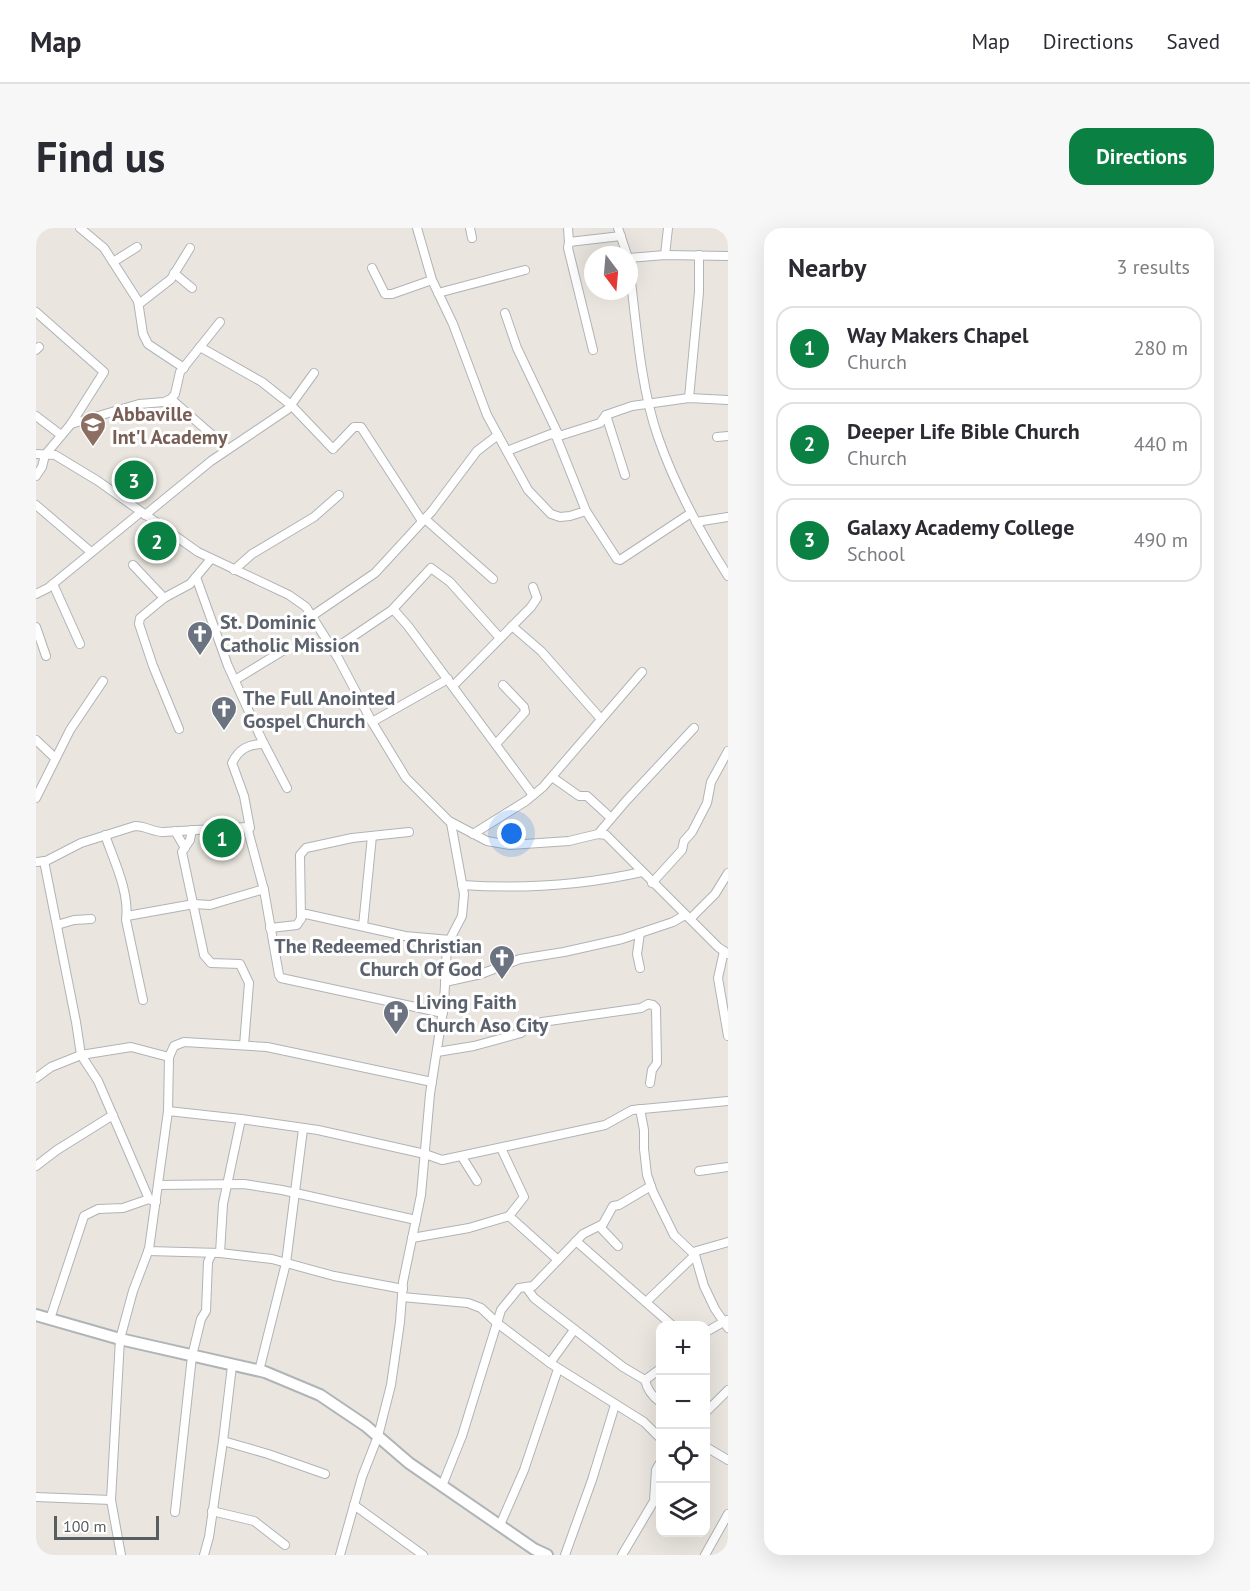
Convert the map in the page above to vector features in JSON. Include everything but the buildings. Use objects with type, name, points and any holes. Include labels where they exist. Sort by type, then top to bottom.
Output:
[{"type":"street","points":[[80,228],[91,231],[140,304],[140,320],[145,340],[184,368]]},
{"type":"street","points":[[417,228],[432,280],[453,324],[487,415],[528,490],[551,514],[560,517],[586,512]]},
{"type":"street","points":[[470,228],[472,238]]},
{"type":"street","points":[[568,228],[568,248],[593,350]]},
{"type":"street","points":[[665,255],[668,228]]},
{"type":"street","points":[[569,242],[619,232]]},
{"type":"street","points":[[113,262],[137,247]]},
{"type":"street","points":[[140,304],[163,287],[190,248]]},
{"type":"street","points":[[689,398],[699,292],[699,255]]},
{"type":"street","points":[[638,256],[728,256]]},
{"type":"street","points":[[372,268],[385,294],[392,294],[432,280]]},
{"type":"street","points":[[438,293],[525,270]]},
{"type":"street","points":[[174,273],[192,288]]},
{"type":"street","points":[[633,300],[640,356],[657,436],[691,513],[728,576]]},
{"type":"street","points":[[36,312],[104,372],[71,424],[40,454]]},
{"type":"street","points":[[505,314],[558,436],[586,512],[619,560],[691,513]]},
{"type":"street","points":[[71,424],[139,405],[171,399],[175,394],[178,376],[220,322]]},
{"type":"street","points":[[200,347],[262,382],[291,405],[333,449],[354,428],[361,428],[423,520],[493,579]]},
{"type":"street","points":[[36,594],[53,584],[91,552],[228,450],[288,409],[314,373]]},
{"type":"street","points":[[507,451],[551,434],[558,436],[600,423],[606,415],[632,406],[689,398],[728,400]]},
{"type":"street","points":[[171,399],[228,450]]},
{"type":"street","points":[[606,415],[626,475]]},
{"type":"street","points":[[36,416],[61,435]]},
{"type":"street","points":[[312,616],[370,578],[423,520],[477,451],[498,435]]},
{"type":"street","points":[[717,437],[728,436]]},
{"type":"street","points":[[36,476],[42,466],[40,454]]},
{"type":"street","points":[[40,454],[55,455],[98,481],[198,552],[289,596],[306,607],[333,650],[372,722],[414,788],[451,823],[487,841],[510,845],[569,841],[598,834],[606,835],[652,883],[726,953],[718,978],[728,1036]]},
{"type":"street","points":[[234,570],[252,554],[314,517],[339,495]]},
{"type":"street","points":[[36,506],[91,552]]},
{"type":"street","points":[[696,522],[728,517]]},
{"type":"street","points":[[179,729],[153,666],[139,624],[140,618],[164,598],[190,584],[211,559]]},
{"type":"street","points":[[133,565],[164,598]]},
{"type":"street","points":[[333,650],[393,609],[430,569],[434,568],[450,582],[500,638]]},
{"type":"street","points":[[196,577],[235,680],[287,788]]},
{"type":"street","points":[[53,584],[80,644]]},
{"type":"street","points":[[372,722],[451,682],[500,638],[537,598],[533,587]]},
{"type":"street","points":[[393,609],[451,682],[533,795]]},
{"type":"street","points":[[512,626],[541,651],[601,719]]},
{"type":"street","points":[[36,627],[46,656]]},
{"type":"street","points":[[235,680],[289,646]]},
{"type":"street","points":[[473,834],[533,795],[552,777],[642,672]]},
{"type":"street","points":[[36,798],[70,730],[103,681]]},
{"type":"street","points":[[496,744],[525,712],[524,707],[503,685]]},
{"type":"street","points":[[598,834],[694,728]]},
{"type":"street","points":[[36,740],[55,758]]},
{"type":"street","points":[[264,744],[252,744],[238,752],[232,763],[244,796],[250,828],[248,830],[264,889],[279,975],[281,978],[443,1013]]},
{"type":"street","points":[[652,883],[682,850],[684,841],[692,832],[707,803],[711,782],[728,751]]},
{"type":"street","points":[[552,777],[579,796],[587,796],[611,818]]},
{"type":"street","points":[[340,1555],[362,1477],[378,1436],[391,1385],[402,1293],[421,1195],[432,1082],[443,1013],[445,957],[450,940],[462,916],[464,894],[451,823]]},
{"type":"street","points":[[153,1200],[98,1081],[81,1055],[57,925],[40,861],[81,843],[135,826],[144,826],[153,832],[244,827],[248,830]]},
{"type":"street","points":[[192,830],[190,840],[182,852],[207,961],[217,964],[240,964],[248,980],[244,1045]]},
{"type":"street","points":[[176,831],[185,848]]},
{"type":"street","points":[[301,919],[299,887],[302,851],[329,843],[409,832]]},
{"type":"street","points":[[105,835],[123,888],[143,1000]]},
{"type":"street","points":[[363,926],[372,836]]},
{"type":"street","points":[[462,885],[489,887],[555,884],[620,877],[642,872]]},
{"type":"street","points":[[445,982],[481,974],[520,959],[564,952],[640,933],[687,917],[715,894],[728,873]]},
{"type":"street","points":[[127,916],[194,904],[218,904],[264,889]]},
{"type":"street","points":[[270,928],[297,925],[303,915],[309,915],[405,936],[450,940]]},
{"type":"street","points":[[57,925],[74,920],[91,919]]},
{"type":"street","points":[[640,933],[637,954],[640,968]]},
{"type":"street","points":[[437,1052],[474,1046],[521,1034],[528,1026],[542,1022],[641,1008],[648,1004],[656,1008],[657,1063],[652,1070],[650,1083]]},
{"type":"street","points":[[122,1555],[111,1500],[120,1339],[133,1291],[148,1251],[153,1200],[158,1185],[168,1111],[169,1057],[174,1046],[184,1042],[267,1047],[432,1082]]},
{"type":"street","points":[[36,1078],[51,1067],[81,1055],[131,1047],[169,1057]]},
{"type":"street","points":[[168,1111],[241,1119],[303,1130],[318,1130],[425,1154],[442,1160],[605,1125],[621,1115],[640,1109],[728,1101]]},
{"type":"street","points":[[640,1109],[647,1175],[651,1186],[675,1235],[694,1254],[704,1286],[715,1309],[726,1323],[710,1330]]},
{"type":"street","points":[[36,1166],[113,1115]]},
{"type":"street","points":[[175,1512],[192,1356],[201,1319],[206,1311],[208,1262],[216,1253],[227,1184],[241,1119]]},
{"type":"street","points":[[259,1371],[286,1263],[303,1130]]},
{"type":"street","points":[[412,1238],[469,1228],[509,1216],[524,1197],[501,1148]]},
{"type":"street","points":[[462,1157],[477,1181]]},
{"type":"street","points":[[699,1171],[728,1167]]},
{"type":"street","points":[[158,1185],[244,1184],[416,1220]]},
{"type":"street","points":[[442,1486],[462,1436],[501,1310],[519,1288],[533,1286],[586,1232],[600,1227],[613,1206],[651,1186]]},
{"type":"street","points":[[50,1319],[84,1216],[99,1209],[123,1208],[153,1200]]},
{"type":"street","points":[[509,1216],[558,1260]]},
{"type":"street","points":[[600,1227],[618,1246]]},
{"type":"street","points":[[576,1241],[667,1321]]},
{"type":"street","points":[[646,1302],[694,1254],[728,1242]]},
{"type":"street","points":[[148,1251],[216,1253],[272,1259],[402,1293],[468,1304],[488,1313],[497,1323],[558,1369],[644,1422],[656,1434]]},
{"type":"street","points":[[526,1287],[534,1298],[574,1330],[623,1367],[645,1380],[656,1398]]},
{"type":"street","points":[[488,1313],[501,1310]]},
{"type":"street","points":[[36,1315],[120,1339],[259,1371],[320,1395],[366,1426],[409,1463],[500,1525],[533,1552],[547,1555]]},
{"type":"street","points":[[550,1363],[574,1330]]},
{"type":"street","points":[[204,1555],[209,1537],[232,1366]]},
{"type":"street","points":[[500,1525],[524,1470],[558,1369]]},
{"type":"street","points":[[645,1380],[656,1372]]},
{"type":"street","points":[[710,1407],[728,1390]]},
{"type":"street","points":[[565,1555],[592,1480],[615,1405]]},
{"type":"street","points":[[223,1441],[325,1474]]},
{"type":"street","points":[[710,1450],[728,1460]]},
{"type":"street","points":[[622,1555],[654,1501],[656,1470]]},
{"type":"street","points":[[36,1497],[111,1500]]},
{"type":"street","points":[[354,1505],[423,1555]]},
{"type":"street","points":[[212,1511],[254,1521],[285,1545]]},
{"type":"street","points":[[705,1555],[728,1514]]},
{"type":"place","name":"Abbaville Int'l Academy","points":[[93,448]]},
{"type":"place","name":"Galaxy Academy College","points":[[134,480]]},
{"type":"place","name":"Deeper Life Bible Church","points":[[157,541]]},
{"type":"place","name":"St. Dominic Catholic Mission","points":[[200,657]]},
{"type":"place","name":"The Full Anointed Gospel Church","points":[[224,732]]},
{"type":"place","name":"Way Makers Chapel","points":[[222,838]]},
{"type":"place","name":"The Redeemed Christian Church Of God","points":[[502,981]]},
{"type":"place","name":"Living Faith Church Aso City","points":[[396,1036]]}]
